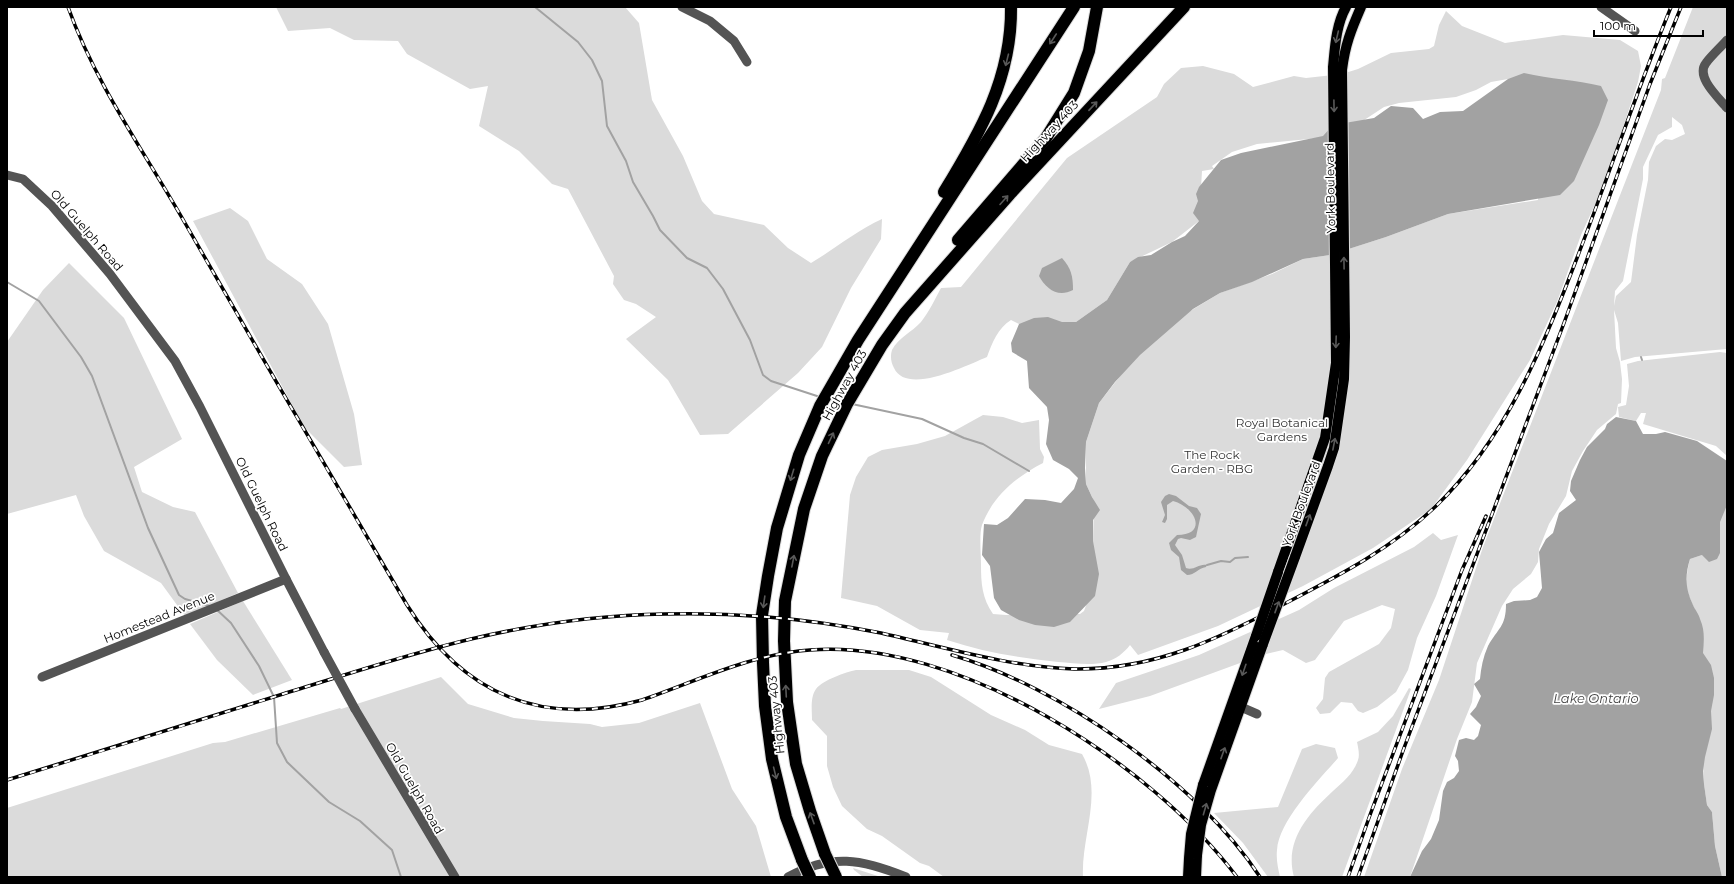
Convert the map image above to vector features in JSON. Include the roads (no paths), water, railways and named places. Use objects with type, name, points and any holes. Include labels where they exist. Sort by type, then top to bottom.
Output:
[{"type":"highway","points":[[858,340],[901,259],[970,149],[987,117],[1008,55],[1012,7]]},
{"type":"highway","name":"Highway 403","points":[[810,877],[786,817],[772,759],[765,699],[762,615],[777,528],[799,456],[820,406],[858,340],[1074,7]]},
{"type":"highway","points":[[922,292],[942,260],[1046,138],[1074,93],[1089,51],[1097,7]]},
{"type":"highway","name":"Highway 403","points":[[836,877],[825,854],[796,764],[787,702],[784,641],[786,601],[804,509],[822,456],[847,404],[882,345],[905,313],[1010,194],[1184,7]]},
{"type":"main road","name":"York Boulevard","points":[[1188,877],[1201,825],[1207,788],[1260,640],[1295,557],[1334,448],[1344,379],[1340,303],[1338,68],[1335,47],[1342,13],[1346,7]]},
{"type":"main road","name":"York Boulevard","points":[[1338,68],[1347,39],[1361,7]]},
{"type":"main road","name":"York Boulevard","points":[[1260,640],[1278,572],[1325,438],[1336,362],[1340,303]]},
{"type":"main road","name":"York Boulevard","points":[[1193,856],[1196,877]]},
{"type":"street","points":[[682,7],[710,21],[734,41],[747,62]]},
{"type":"street","points":[[1601,7],[1614,11],[1635,31]]},
{"type":"street","points":[[1727,40],[1705,64],[1703,72],[1705,82],[1727,108]]},
{"type":"street","name":"Old Guelph Road","points":[[7,175],[23,179],[52,206],[110,274],[175,361],[200,407],[324,652],[355,708],[455,877]]},
{"type":"street","name":"Homestead Avenue","points":[[42,677],[286,579]]},
{"type":"street","points":[[1237,705],[1257,714]]},
{"type":"street","points":[[788,877],[799,871],[821,863],[845,860],[876,865],[906,877]]},
{"type":"water","points":[[1524,73],[1601,86],[1608,100],[1599,125],[1574,181],[1560,195],[1448,214],[1386,237],[1330,255],[1303,259],[1252,282],[1220,293],[1193,309],[1140,355],[1115,382],[1099,403],[1086,442],[1085,468],[1086,484],[1100,510],[1093,520],[1093,541],[1099,574],[1095,596],[1070,622],[1054,627],[1035,625],[1019,620],[1001,610],[994,598],[990,566],[982,555],[984,524],[997,525],[1008,518],[1025,499],[1045,500],[1061,503],[1074,489],[1078,478],[1069,469],[1053,460],[1046,444],[1049,420],[1047,407],[1029,388],[1027,361],[1012,352],[1011,343],[1019,324],[1034,318],[1048,317],[1062,322],[1076,322],[1107,300],[1130,262],[1138,257],[1151,255],[1185,236],[1199,221],[1193,213],[1198,201],[1196,194],[1199,187],[1221,160],[1241,153],[1323,136],[1333,125],[1374,118],[1391,106],[1413,108],[1423,119],[1440,112],[1463,111],[1508,79]]},
{"type":"water","points":[[1062,258],[1068,265],[1071,272],[1073,290],[1057,293],[1045,285],[1039,276],[1042,268]]},
{"type":"water","name":"Lake Ontario","points":[[1616,417],[1636,421],[1643,434],[1665,432],[1697,441],[1727,461],[1727,505],[1720,522],[1720,553],[1717,559],[1709,562],[1702,555],[1690,559],[1687,571],[1688,593],[1703,627],[1703,653],[1711,665],[1714,678],[1714,695],[1711,711],[1712,729],[1703,771],[1707,805],[1712,812],[1715,846],[1722,877],[1410,877],[1422,851],[1431,839],[1439,820],[1443,791],[1447,782],[1454,778],[1459,771],[1458,761],[1455,756],[1459,740],[1466,738],[1474,740],[1478,736],[1481,725],[1470,714],[1476,707],[1481,696],[1474,684],[1480,679],[1482,662],[1488,646],[1501,627],[1505,618],[1506,604],[1514,601],[1530,600],[1537,597],[1542,588],[1539,552],[1546,539],[1553,533],[1559,513],[1576,500],[1570,491],[1571,481],[1587,447],[1605,429],[1607,424]]},
{"type":"water","points":[[1169,494],[1176,496],[1189,506],[1197,508],[1201,514],[1196,537],[1190,540],[1181,538],[1178,539],[1175,545],[1182,555],[1186,568],[1192,569],[1201,565],[1207,565],[1206,567],[1190,575],[1187,575],[1181,570],[1179,557],[1171,550],[1169,543],[1177,535],[1187,534],[1193,531],[1195,520],[1193,514],[1188,509],[1173,501],[1167,505],[1167,519],[1165,523],[1162,522],[1165,515],[1161,502],[1165,496]]},
{"type":"waterway","points":[[535,7],[578,42],[592,60],[602,81],[607,126],[626,161],[633,182],[660,230],[687,258],[707,268],[723,289],[750,340],[763,375],[771,381],[820,397]]},
{"type":"waterway","points":[[7,282],[39,301],[81,357],[92,376],[148,528],[179,595],[185,599],[210,606]]},
{"type":"waterway","points":[[829,399],[844,402]]},
{"type":"waterway","points":[[852,404],[922,419],[964,438],[983,444],[1029,471]]},
{"type":"waterway","points":[[1207,565],[1221,561],[1230,562],[1235,558],[1248,557]]},
{"type":"waterway","points":[[216,609],[231,623],[259,666],[274,697],[277,743],[287,762],[329,802],[360,821],[392,850],[401,877]]},
{"type":"railway","points":[[68,7],[79,36],[107,91],[407,605],[429,635],[453,661],[479,681],[507,696],[537,705],[570,709],[605,708],[642,700],[724,669],[767,657],[788,653],[810,650],[867,652],[927,664],[987,686],[1046,716],[1103,752],[1155,792],[1200,834],[1237,877]]},
{"type":"railway","points":[[7,780],[424,651],[519,629],[592,618],[665,614],[720,614],[801,620],[881,633],[1001,660],[1074,669],[1104,668],[1132,664],[1159,658],[1211,640],[1262,616],[1307,592],[1346,571],[1383,548],[1418,522],[1435,507],[1460,481],[1482,452],[1520,391],[1550,326],[1671,7]]},
{"type":"railway","points":[[1358,877],[1404,748],[1564,323],[1650,84],[1681,7]]},
{"type":"railway","points":[[1348,877],[1462,570],[1486,516]]},
{"type":"railway","points":[[952,655],[993,670],[1037,690],[1080,714],[1123,742],[1164,774],[1201,807],[1234,842],[1260,877]]},
{"type":"park label","name":"Royal Botanical Gardens","points":[[1282,429]]},
{"type":"park label","name":"The Rock Garden - RBG","points":[[1212,461]]}]
